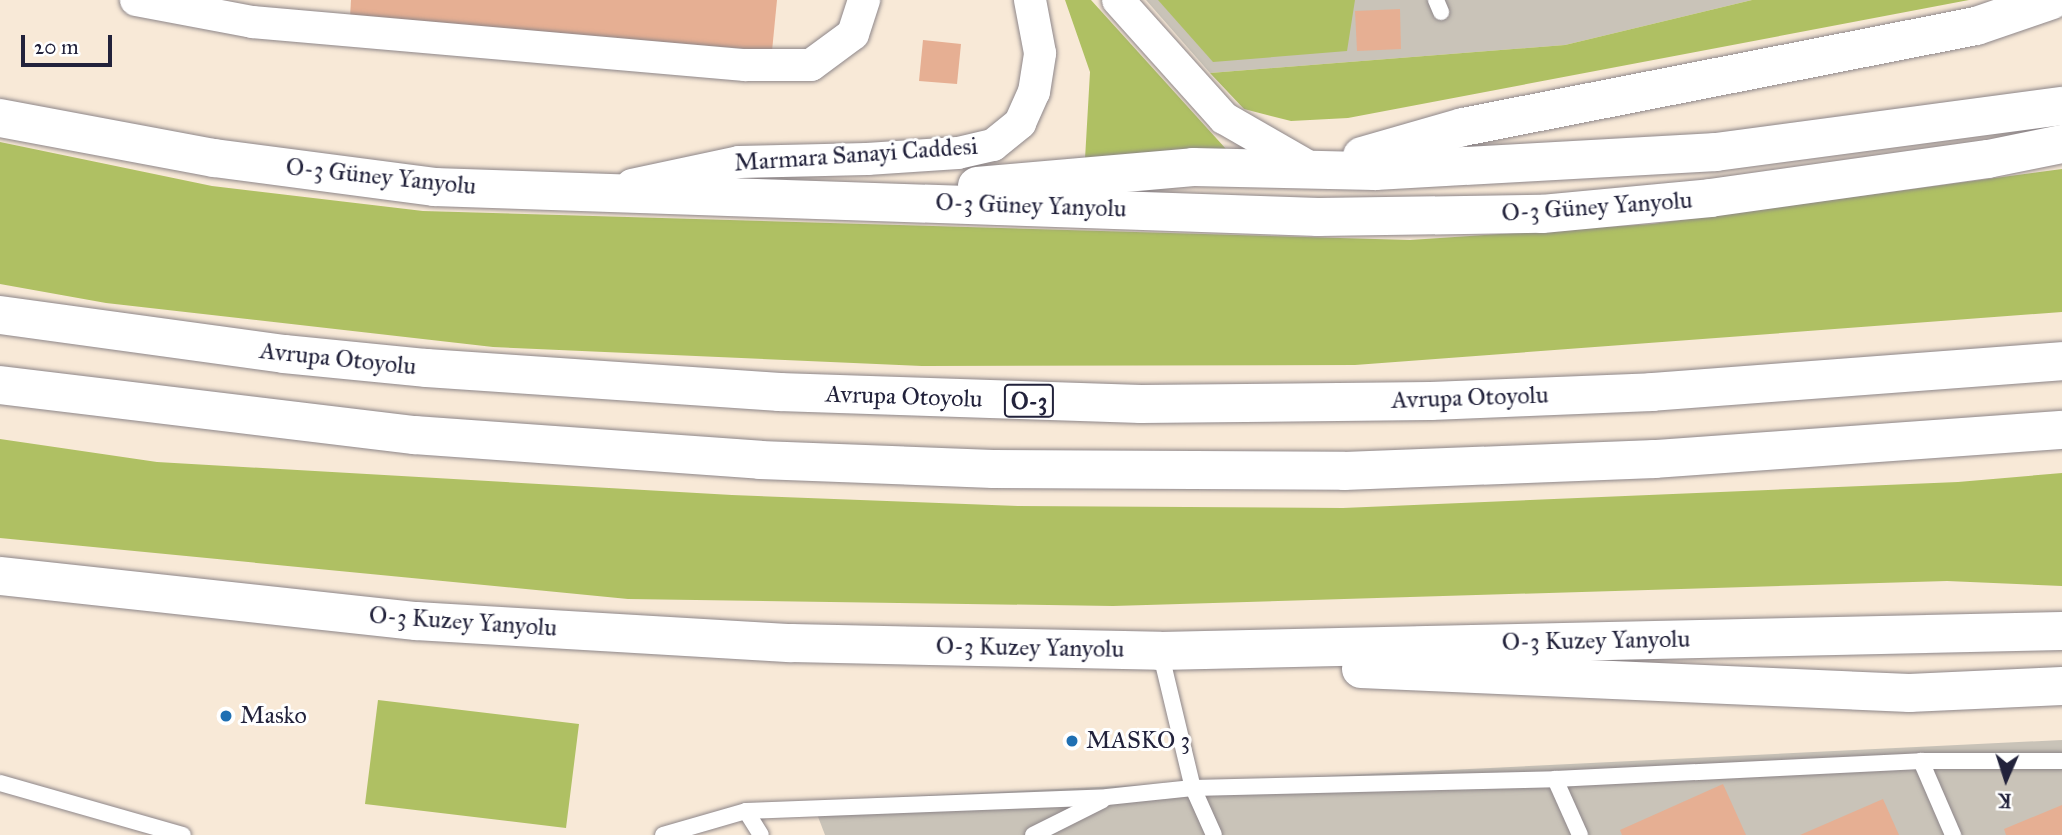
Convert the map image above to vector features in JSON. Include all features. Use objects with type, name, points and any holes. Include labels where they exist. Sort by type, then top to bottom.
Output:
[{"type":"main road","points":[[1315,170],[1463,127],[1976,26],[2052,0]]},
{"type":"main road","points":[[903,202],[1007,181],[1193,167],[1315,170],[1716,152],[2062,106]]},
{"type":"main road","name":"O-3 Güney Yanyolu","points":[[0,118],[215,158],[434,187],[1318,217],[1542,214],[1723,197],[1987,159],[2062,144]]},
{"type":"main road","name":"Avrupa Otoyolu","points":[[0,315],[284,354],[440,369],[793,393],[1127,404],[1432,401],[1639,392],[2062,361]]},
{"type":"main road","points":[[0,385],[414,435],[760,460],[993,469],[1384,470],[1655,460],[2062,430]]},
{"type":"main road","name":"O-3 Kuzey Yanyolu","points":[[0,576],[416,621],[790,643],[1160,651],[2062,631]]},
{"type":"main road","points":[[1160,651],[1367,670],[1909,693],[2062,686]]},
{"type":"street","points":[[136,0],[745,65],[811,65],[853,34],[863,0]]},
{"type":"street","name":"Marmara Sanayi Caddesi","points":[[603,192],[739,162],[867,159],[958,153],[993,145],[1020,123],[1034,92],[1040,53],[1030,0]]},
{"type":"street","points":[[1118,0],[1224,118],[1315,170]]},
{"type":"lane","points":[[1160,651],[1193,788],[1214,835]]},
{"type":"lane","points":[[663,835],[746,811],[1107,797],[1193,788],[1555,779],[1921,761],[2062,761]]},
{"type":"lane","points":[[1921,761],[1953,835]]},
{"type":"lane","points":[[1555,779],[1580,835]]},
{"type":"lane","points":[[0,783],[183,835]]},
{"type":"lane","points":[[1033,835],[1107,797]]},
{"type":"lane","points":[[746,811],[761,835]]},
{"type":"shaded area","points":[[1146,0],[1752,0],[1565,45],[1210,73]]},
{"type":"shaded area","points":[[2062,740],[2062,835],[825,835],[812,801]]},
{"type":"green space","points":[[1065,0],[1091,0],[1226,149],[1085,159],[1090,72]]},
{"type":"green space","points":[[1158,0],[1355,0],[1347,51],[1213,62]]},
{"type":"green space","points":[[1752,0],[1969,0],[1348,118],[1291,121],[1244,109],[1210,73],[1565,45]]},
{"type":"green space","points":[[0,142],[212,186],[423,211],[1410,240],[1652,224],[2062,169],[2062,312],[1355,365],[922,366],[493,347],[106,303],[0,284]]},
{"type":"green space","points":[[0,439],[157,462],[732,495],[1018,506],[1343,508],[1958,482],[2062,473],[2062,586],[1947,581],[1113,606],[628,599],[0,538]]},
{"type":"green space","points":[[378,700],[579,724],[566,828],[365,804]]},
{"type":"building","points":[[351,0],[777,0],[772,51],[350,18]]},
{"type":"building","points":[[1400,9],[1401,49],[1357,51],[1355,11]]},
{"type":"building","points":[[923,40],[961,44],[957,84],[919,81]]},
{"type":"building","points":[[1723,784],[1746,835],[1622,835],[1620,830]]},
{"type":"building","points":[[1883,799],[1899,835],[1800,835]]},
{"type":"building","points":[[2062,805],[2062,835],[2006,835],[2004,829]]},
{"type":"place","name":"Masko","points":[[226,716]]},
{"type":"place","name":"MASKO 3","points":[[1072,741]]}]
